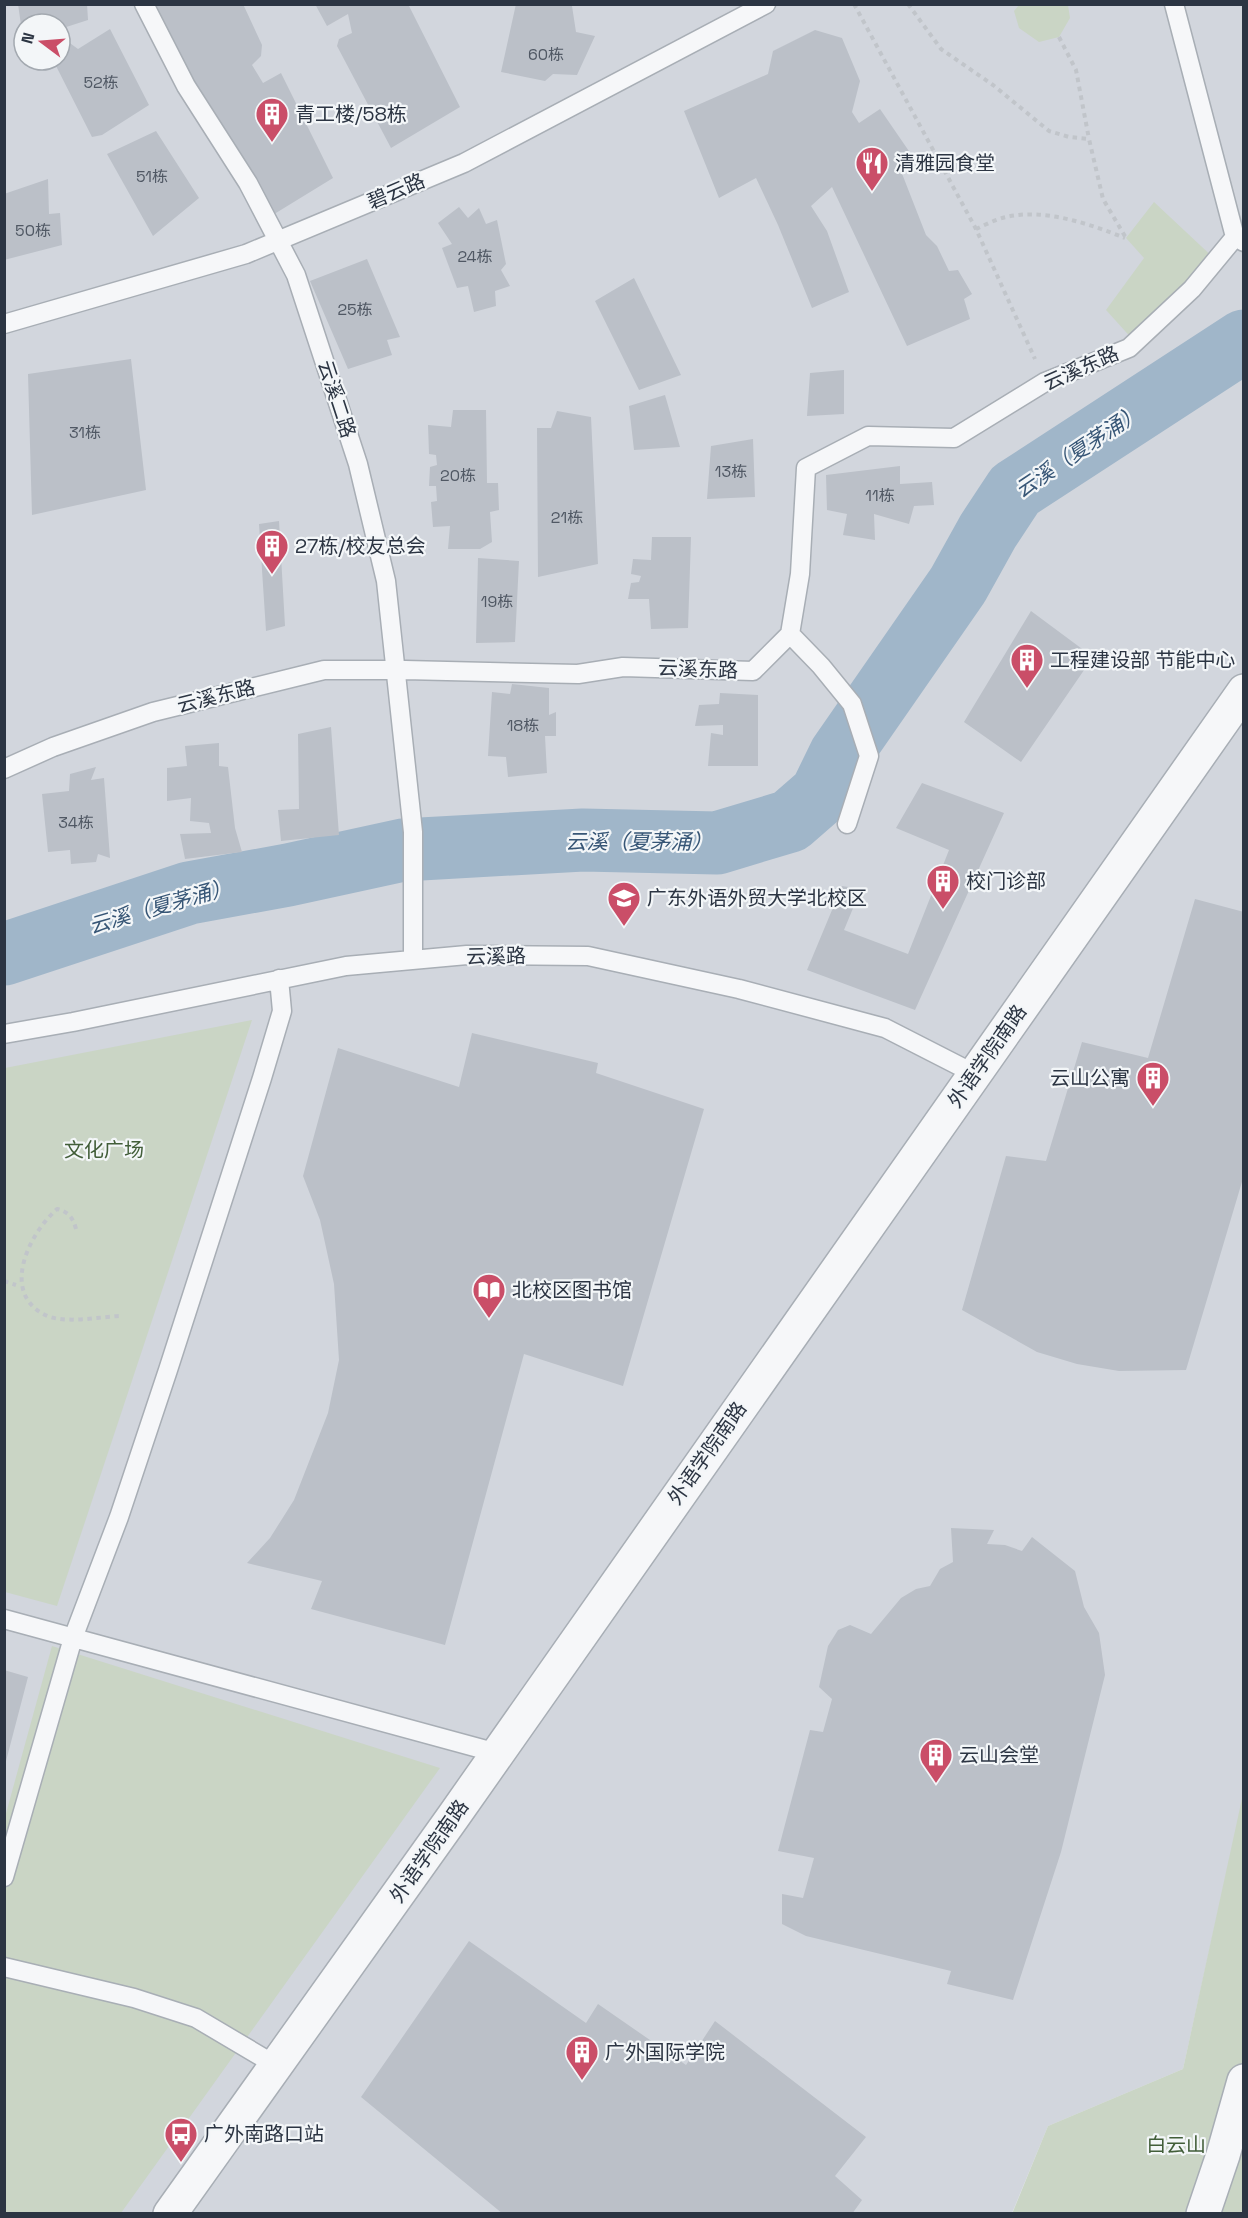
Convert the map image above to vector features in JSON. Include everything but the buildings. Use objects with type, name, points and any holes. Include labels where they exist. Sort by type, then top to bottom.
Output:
[{"type":"street","name":"外语学院南路","points":[[170,2214],[277,2066],[1244,691]]},
{"type":"street","points":[[1203,2214],[1244,2081]]},
{"type":"lane","name":"云溪二路","points":[[144,4],[186,86],[248,183],[296,275],[358,464],[386,582],[412,832],[413,960]]},
{"type":"lane","name":"碧云路","points":[[4,324],[246,254],[464,163],[766,4]]},
{"type":"lane","points":[[1174,4],[1240,239]]},
{"type":"lane","name":"云溪东路","points":[[4,769],[53,747],[153,712],[324,670],[395,669],[578,674],[623,667],[753,671],[790,634],[800,574],[806,468],[868,436],[954,438],[1045,382],[1129,348],[1240,239]]},
{"type":"lane","points":[[790,634],[821,666],[852,704],[869,756],[847,824]]},
{"type":"lane","name":"云溪路","points":[[4,1034],[346,966],[467,956],[588,956],[739,989],[885,1028],[975,1074]]},
{"type":"lane","points":[[4,1877],[73,1638],[118,1517],[168,1370],[262,1078],[282,1011],[279,979]]},
{"type":"lane","points":[[4,1619],[497,1754]]},
{"type":"lane","points":[[4,1967],[134,1998],[196,2018],[277,2066]]},
{"type":"path","points":[[854,4],[976,229],[1045,382]]},
{"type":"path","points":[[908,4],[941,49],[993,85],[1049,130],[1069,137],[1089,139]]},
{"type":"path","points":[[976,229],[1005,217],[1030,214],[1096,226],[1126,238],[1103,199],[1076,70],[1059,37]]},
{"type":"path","points":[[16,1270],[21,1254],[47,1218],[57,1209],[66,1212],[74,1219],[76,1229]]},
{"type":"path","points":[[16,1278],[16,1289],[28,1306],[51,1317],[73,1319],[120,1316]]},
{"type":"path","points":[[4,1281],[16,1285]]},
{"type":"shaded area","name":"广东外语外贸大学北校区","points":[[5,5],[1243,5],[1244,1794],[1183,2069],[1048,2126],[1012,2213],[5,2214]]},
{"type":"green space","points":[[1019,5],[1068,5],[1070,18],[1059,37],[1039,42],[1019,28],[1014,11]]},
{"type":"green space","points":[[1154,202],[1217,261],[1135,342],[1106,310],[1144,258],[1126,238]]},
{"type":"green space","name":"文化广场","points":[[252,1020],[57,1606],[5,1592],[5,1068]]},
{"type":"green space","points":[[52,1646],[440,1768],[121,2213],[5,2214],[5,1817]]},
{"type":"green space","name":"白云山","points":[[1243,1794],[1243,2213],[1012,2214],[1048,2126],[1183,2069]]},
{"type":"waterway","name":"云溪（夏茅涌）","points":[[4,954],[189,893],[288,875],[403,850],[583,840],[717,843],[790,821],[821,794],[840,755],[958,585],[988,531],[1015,490],[1244,341]]},
{"type":"place","name":"青工楼/58栋","points":[[272,143]]},
{"type":"place","name":"清雅园食堂","points":[[872,192]]},
{"type":"place","name":"27栋/校友总会","points":[[272,575]]},
{"type":"place","name":"工程建设部 节能中心","points":[[1027,689]]},
{"type":"place","name":"校门诊部","points":[[943,910]]},
{"type":"place","name":"广东外语外贸大学北校区","points":[[624,927]]},
{"type":"place","name":"云山公寓","points":[[1153,1107]]},
{"type":"place","name":"北校区图书馆","points":[[489,1319]]},
{"type":"place","name":"云山会堂","points":[[936,1784]]},
{"type":"place","name":"广外国际学院","points":[[582,2081]]},
{"type":"place","name":"广外南路口站","points":[[181,2163]]}]
